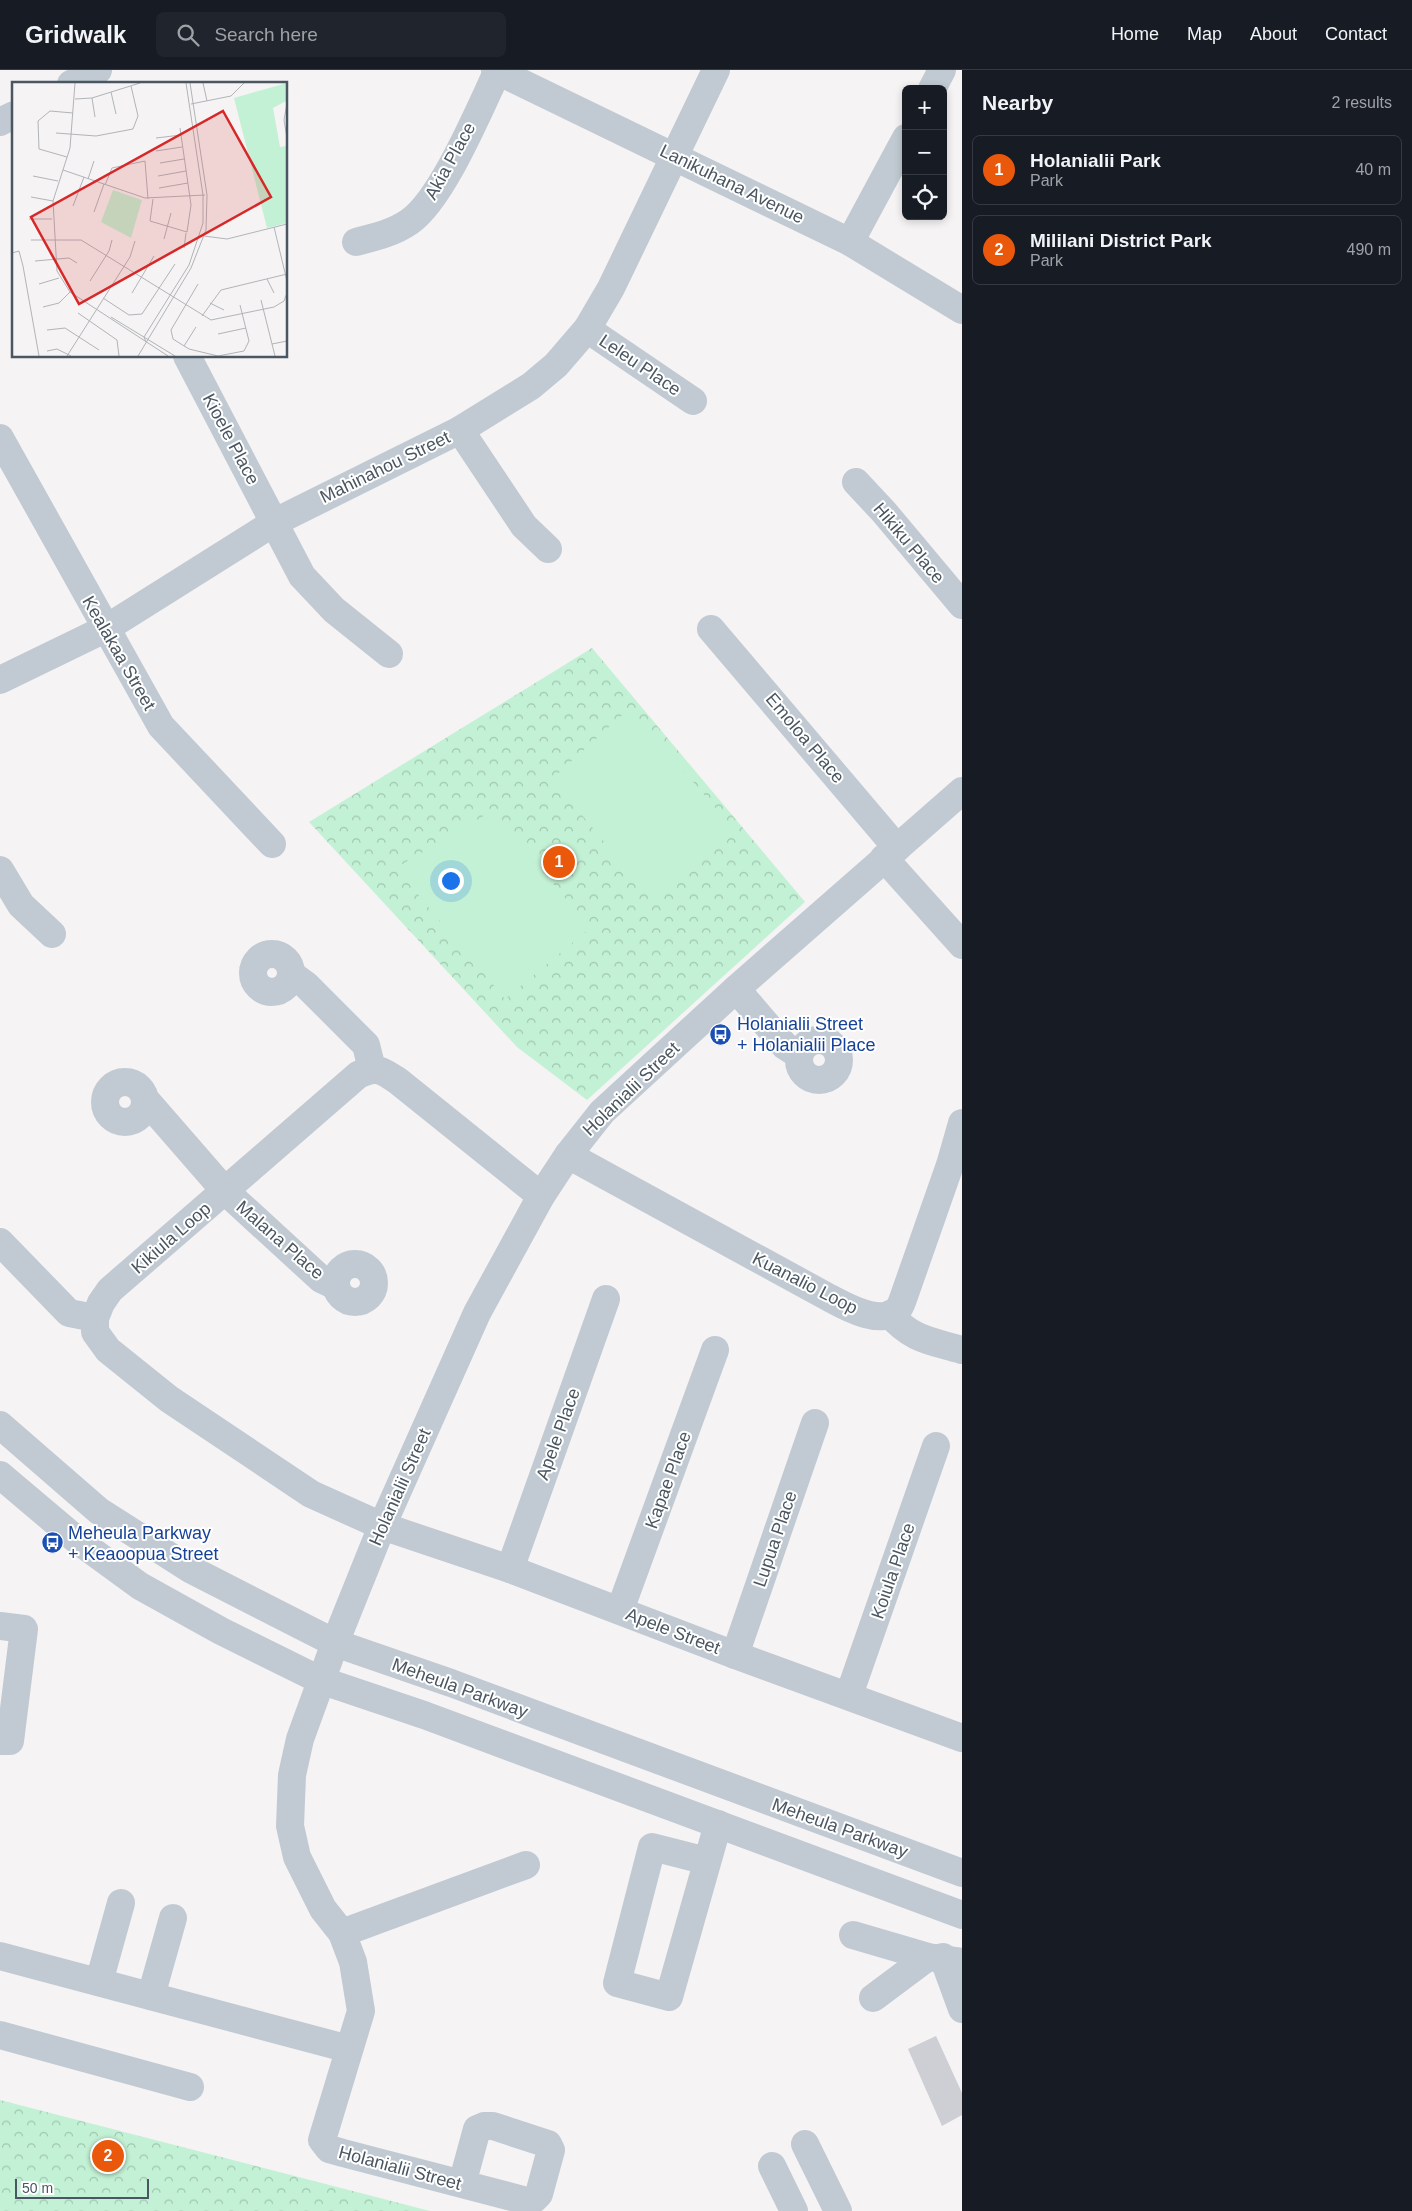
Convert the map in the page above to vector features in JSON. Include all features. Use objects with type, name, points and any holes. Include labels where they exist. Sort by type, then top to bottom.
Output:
[{"type":"street","points":[[75,82],[98,70]]},
{"type":"street","name":"Lanikuhana Avenue","points":[[496,70],[850,242],[962,310]]},
{"type":"street","name":"Akia Place","points":[[356,242],[388,234],[411,221],[434,197],[467,135],[496,70]]},
{"type":"street","name":"Mahinahou Street","points":[[0,680],[105,629],[275,522],[460,430],[531,386],[556,365],[587,329],[611,288],[716,70]]},
{"type":"street","points":[[934,85],[942,70]]},
{"type":"street","points":[[0,122],[12,116]]},
{"type":"street","points":[[850,242],[902,145]]},
{"type":"street","name":"Leleu Place","points":[[587,329],[693,401]]},
{"type":"street","name":"Kioele Place","points":[[188,358],[302,576],[334,610],[389,654]]},
{"type":"street","points":[[460,430],[524,526],[548,549]]},
{"type":"street","name":"Kealakaa Street","points":[[0,438],[160,726],[272,844]]},
{"type":"street","name":"Hikiku Place","points":[[856,482],[884,512],[962,605]]},
{"type":"street","name":"Emoloa Place","points":[[711,629],[891,853]]},
{"type":"street","name":"Holanialii Street","points":[[462,2184],[476,2129],[484,2126],[493,2126],[548,2144],[550,2150],[539,2194],[534,2199],[527,2201],[462,2184],[329,2149],[322,2140],[361,2011],[353,1962],[342,1933],[323,1909],[298,1857],[290,1826],[292,1776],[300,1739],[320,1680],[382,1526],[477,1313],[541,1196],[568,1154],[602,1112],[736,990],[962,790]]},
{"type":"street","points":[[891,853],[962,945]]},
{"type":"street","points":[[0,870],[21,905],[52,934]]},
{"type":"street","points":[[291,974],[306,986],[366,1045],[372,1068],[398,1081],[541,1196]]},
{"type":"street","points":[[736,990],[786,1046],[799,1055]]},
{"type":"street","name":"Kikiula Loop","points":[[95,1318],[101,1303],[110,1290],[358,1075],[372,1068]]},
{"type":"street","name":"Malana Place","points":[[145,1099],[226,1191],[321,1278],[336,1286]]},
{"type":"street","points":[[962,1123],[956,1166],[903,1298],[898,1309],[890,1314],[900,1327],[918,1337],[962,1350]]},
{"type":"street","name":"Kuanalio Loop","points":[[568,1154],[854,1311],[875,1317],[890,1314]]},
{"type":"street","points":[[0,1242],[69,1313],[95,1318],[95,1332],[108,1350],[169,1398],[311,1494],[382,1526]]},
{"type":"street","name":"Apele Place","points":[[510,1569],[606,1299]]},
{"type":"street","name":"Kapae Place","points":[[620,1610],[715,1350]]},
{"type":"street","name":"Lupua Place","points":[[735,1655],[815,1423]]},
{"type":"street","name":"Meheula Parkway","points":[[2,1431],[99,1510],[190,1569],[335,1642],[962,1873]]},
{"type":"street","name":"Koiula Place","points":[[849,1695],[936,1446]]},
{"type":"street","points":[[0,1476],[26,1500],[140,1586],[221,1631],[320,1680],[424,1715],[962,1914]]},
{"type":"street","name":"Apele Street","points":[[382,1526],[510,1569],[735,1655],[961,1736]]},
{"type":"street","points":[[0,1626],[24,1629],[10,1741],[0,1741]]},
{"type":"street","points":[[707,1862],[652,1847],[618,1983],[669,1997],[718,1824]]},
{"type":"street","points":[[342,1933],[526,1865]]},
{"type":"street","points":[[99,1982],[121,1903]]},
{"type":"street","points":[[151,1996],[173,1918]]},
{"type":"street","points":[[853,1935],[944,1959]]},
{"type":"street","points":[[0,1956],[349,2048]]},
{"type":"street","points":[[873,1998],[944,1959]]},
{"type":"street","points":[[944,1959],[962,2009]]},
{"type":"street","points":[[0,2035],[190,2087]]},
{"type":"street","points":[[805,2144],[838,2211]]},
{"type":"street","points":[[772,2166],[794,2211]]},
{"type":"green space","points":[[592,648],[805,902],[587,1100],[517,1047],[309,822]]},
{"type":"green space","points":[[630,708],[731,826],[650,897],[552,779]]},
{"type":"green space","points":[[492,811],[590,928],[505,999],[396,868]]},
{"type":"green space","points":[[0,2100],[430,2211],[0,2211]]},
{"type":"building","points":[[936,2036],[962,2093],[962,2115],[942,2126],[908,2049]]},
{"type":"place","name":"Holanialii Park","points":[[559,862]]},
{"type":"place","name":"Holanialii Street + Holanialii Place","points":[[721,1034]]},
{"type":"place","name":"Meheula Parkway + Keaoopua Street","points":[[52,1543]]},
{"type":"place","name":"Mililani District Park","points":[[108,2156]]}]
